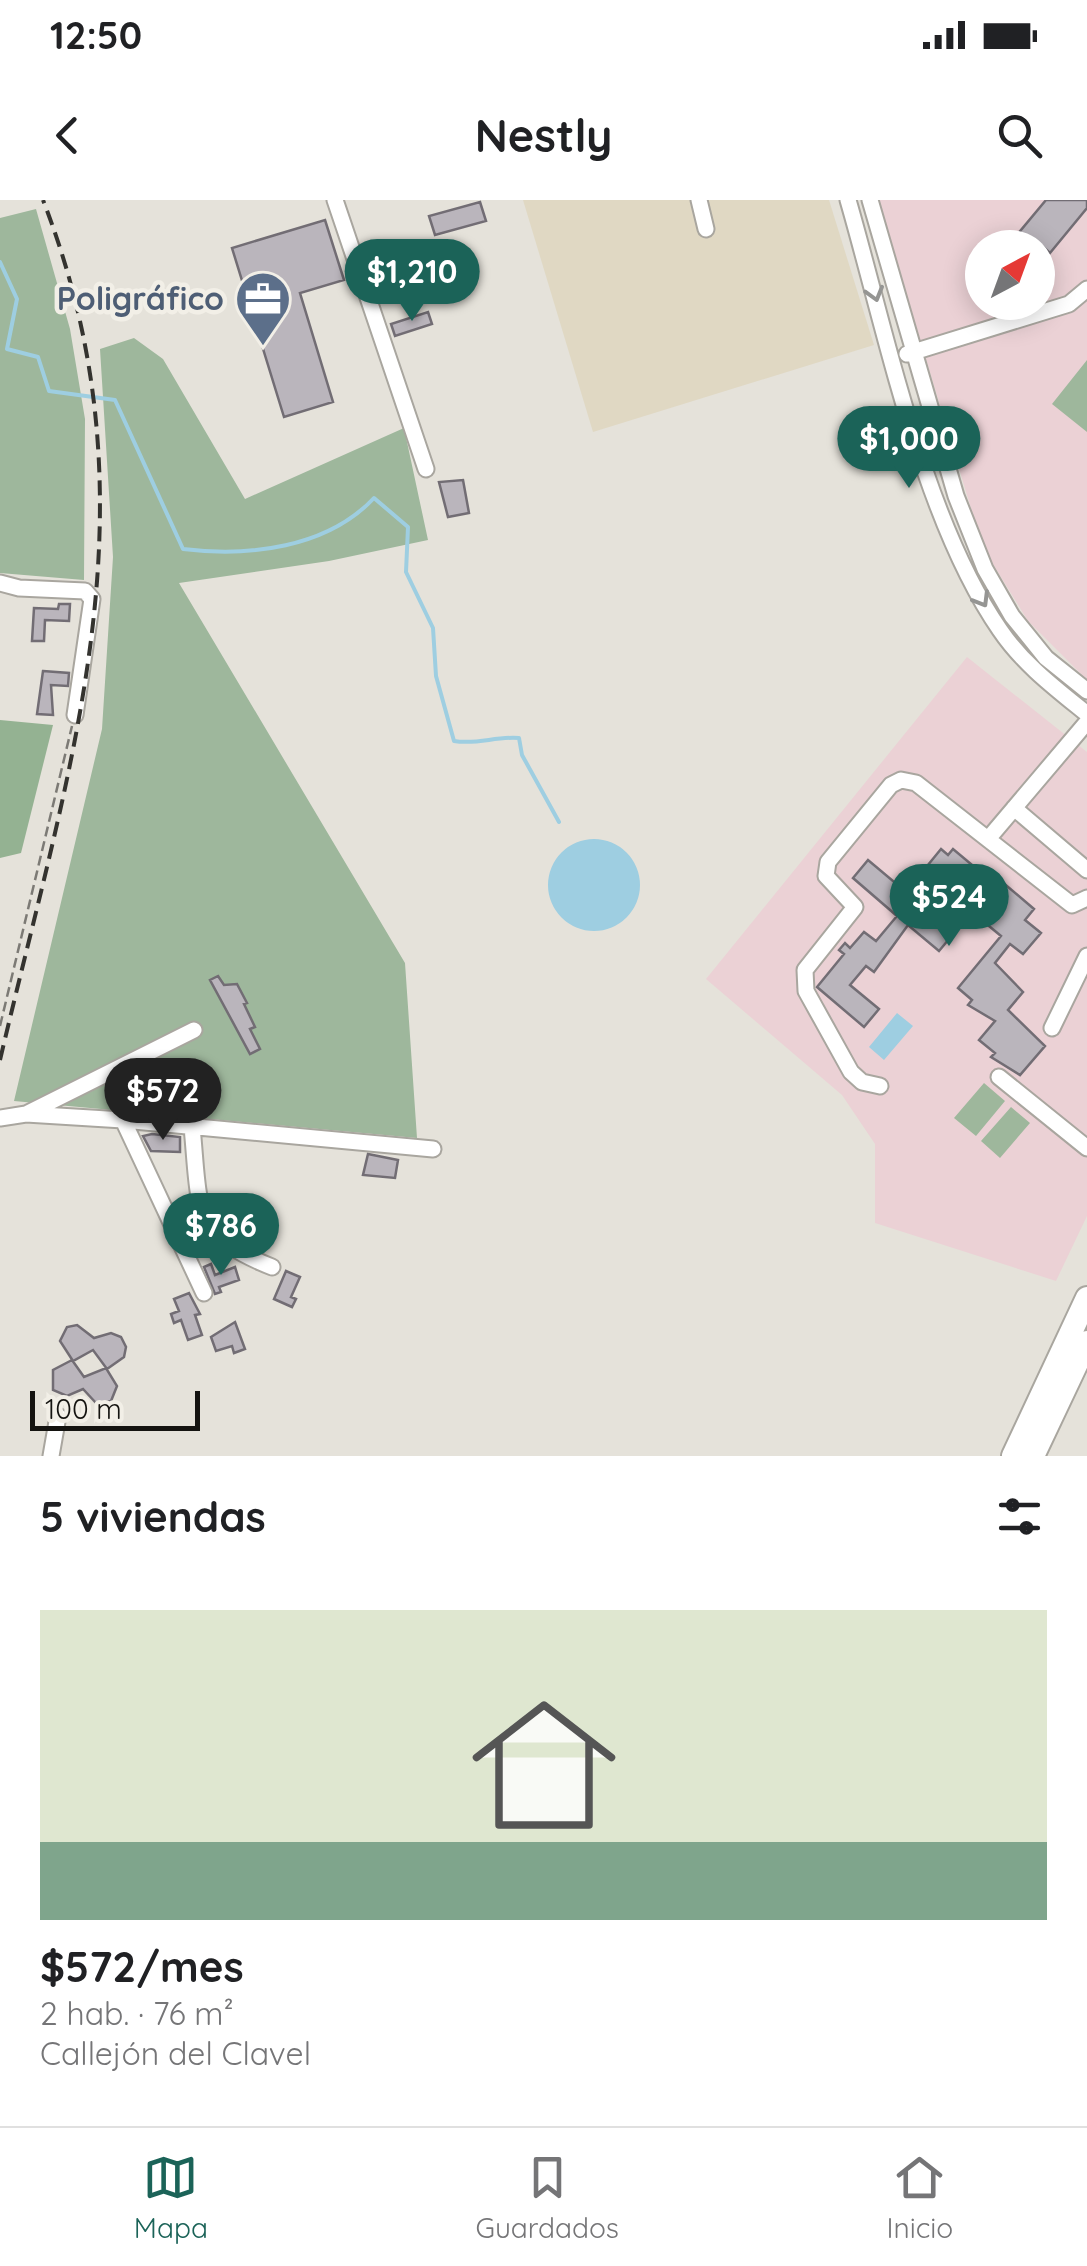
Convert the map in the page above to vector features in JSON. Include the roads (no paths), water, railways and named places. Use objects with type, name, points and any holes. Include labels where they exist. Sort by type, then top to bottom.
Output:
[{"type":"highway","points":[[1013,1456],[1087,1298]]},
{"type":"highway","points":[[1033,1456],[1087,1342]]},
{"type":"street","points":[[335,200],[426,470]]},
{"type":"street","points":[[699,200],[706,229]]},
{"type":"street","points":[[848,200],[929,481],[968,578],[1000,630],[1034,672],[1087,714]]},
{"type":"street","points":[[870,200],[956,496],[986,569],[1012,616],[1046,658],[1087,691]]},
{"type":"street","points":[[894,358],[1069,304],[1087,290]]},
{"type":"street","points":[[0,583],[19,588],[84,590],[92,599],[74,715]]},
{"type":"street","points":[[988,839],[1087,722]]},
{"type":"street","points":[[880,1086],[862,1082],[851,1072],[806,991],[805,970],[854,906],[826,876],[828,862],[883,794],[901,780],[916,783],[1072,906],[1087,898]]},
{"type":"street","points":[[1014,808],[1087,870]]},
{"type":"street","points":[[1052,1028],[1087,956]]},
{"type":"street","points":[[26,1114],[194,1030]]},
{"type":"street","points":[[998,1078],[1087,1148]]},
{"type":"street","points":[[0,1118],[26,1114],[123,1120],[433,1149]]},
{"type":"street","points":[[123,1120],[204,1293]]},
{"type":"street","points":[[192,1127],[207,1226],[230,1251],[272,1268]]},
{"type":"street","points":[[51,1456],[58,1416]]},
{"type":"water","points":[[594,839],[612,842],[627,852],[637,867],[637,903],[627,918],[612,928],[594,931],[576,928],[561,918],[551,903],[548,885],[551,867],[561,852],[576,842]]},
{"type":"water","points":[[897,1013],[913,1026],[884,1060],[869,1047]]},
{"type":"waterway","points":[[0,262],[17,299],[7,349],[38,357],[49,391],[115,400],[183,549],[260,550],[286,545],[334,528],[374,498],[408,527],[406,572],[433,628],[436,676],[454,741],[519,738],[522,755],[559,822]]},
{"type":"railway","points":[[0,1060],[75,737],[92,632],[100,527],[96,421],[78,312],[43,200]]},
{"type":"place","name":"Poligráfico","points":[[263,348]]}]
